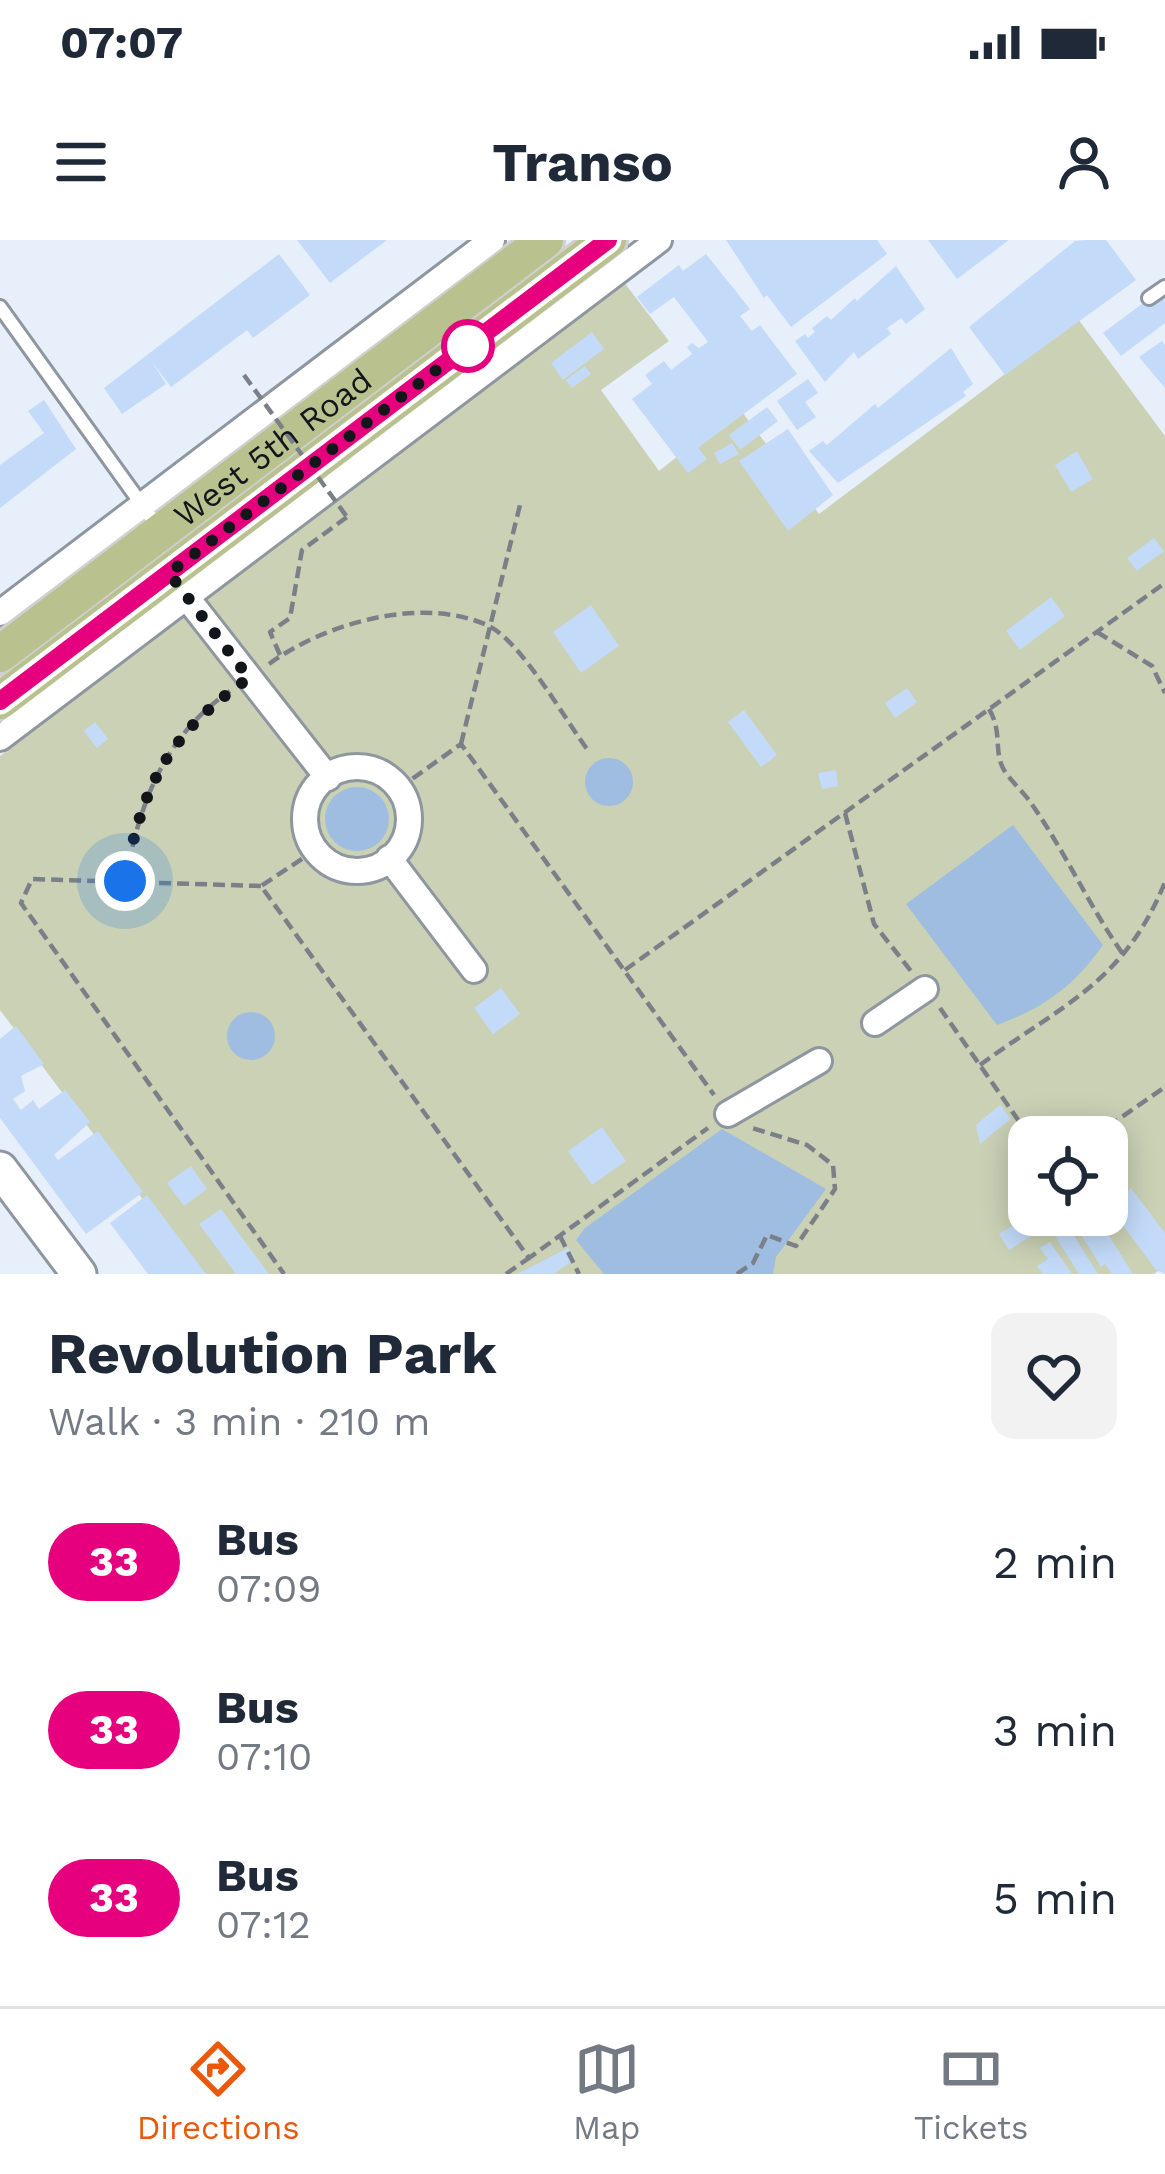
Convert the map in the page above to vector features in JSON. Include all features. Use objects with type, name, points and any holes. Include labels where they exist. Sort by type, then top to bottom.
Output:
[{"type":"main road","name":"West 5th Road","points":[[0,654],[151,518],[545,240]]},
{"type":"main road","name":"West 5th Road","points":[[0,701],[178,585],[608,240]]},
{"type":"street","points":[[0,613],[151,518],[492,240]]},
{"type":"street","points":[[0,738],[178,585],[658,240]]},
{"type":"street","points":[[178,585],[328,778]]},
{"type":"street","points":[[343,766],[385,771],[410,805],[405,846],[372,872],[330,867],[304,834],[310,792],[328,778],[343,766]]},
{"type":"street","points":[[389,859],[474,970]]},
{"type":"street","points":[[875,1023],[925,988]]},
{"type":"street","points":[[728,1114],[819,1061]]},
{"type":"street","points":[[0,1169],[79,1274]]},
{"type":"lane","points":[[1150,298],[1165,287]]},
{"type":"lane","points":[[0,307],[151,518]]},
{"type":"path","points":[[244,375],[347,517],[302,550],[290,618],[270,632],[280,655]]},
{"type":"path","points":[[398,789],[461,744],[521,501]]},
{"type":"path","points":[[625,970],[1165,583]]},
{"type":"path","points":[[125,881],[136,816],[165,756],[209,706],[280,655],[346,623],[418,613],[490,627],[514,650],[587,749]]},
{"type":"path","points":[[1097,632],[1152,666],[1165,693]]},
{"type":"path","points":[[989,709],[1001,730],[998,756],[1004,771],[1033,806],[1085,902],[1124,957]]},
{"type":"path","points":[[461,744],[728,1114],[761,1135],[807,1145],[833,1165],[835,1190],[824,1212],[790,1247],[767,1235],[753,1263],[737,1274]]},
{"type":"path","points":[[284,1274],[21,903],[32,879],[261,886],[316,849]]},
{"type":"path","points":[[980,1065],[1109,976],[1145,930],[1165,882]]},
{"type":"path","points":[[261,886],[529,1258]]},
{"type":"path","points":[[1123,1116],[1165,1087]]},
{"type":"path","points":[[506,1274],[728,1114]]},
{"type":"path","points":[[560,1235],[579,1274]]},
{"type":"green space","points":[[623,281],[669,341],[601,390],[659,471],[739,408],[819,514],[1078,319],[1165,436],[1165,1266],[1154,1274],[199,1274],[0,1010],[0,756]]},
{"type":"water","points":[[609,758],[626,765],[633,782],[626,799],[609,806],[592,799],[585,782],[592,765]]},
{"type":"water","points":[[357,787],[379,797],[389,819],[379,841],[357,851],[335,841],[325,819],[335,797]]},
{"type":"water","points":[[1013,825],[1103,945],[1057,994],[997,1025],[906,904]]},
{"type":"water","points":[[251,1012],[268,1019],[275,1036],[268,1053],[251,1060],[234,1053],[227,1036],[234,1019]]},
{"type":"water","points":[[722,1129],[826,1189],[776,1257],[773,1274],[604,1274],[576,1240],[585,1228]]},
{"type":"building","points":[[297,240],[387,240],[330,283]]},
{"type":"building","points":[[726,240],[877,240],[887,254],[791,327],[767,295],[764,298]]},
{"type":"building","points":[[928,240],[1009,240],[957,279]]},
{"type":"building","points":[[1106,240],[1136,280],[1005,375],[969,327],[1075,241]]},
{"type":"building","points":[[279,254],[310,295],[253,338],[247,330],[171,387],[152,362],[166,384],[122,414],[104,388]]},
{"type":"building","points":[[706,254],[750,309],[740,316],[752,331],[760,325],[797,374],[698,448],[707,459],[688,473],[632,399],[652,384],[645,375],[664,361],[671,370],[692,354],[687,347],[692,343],[699,348],[708,342],[674,297],[650,314],[637,297],[679,265],[683,271]]},
{"type":"building","points":[[896,266],[925,309],[906,324],[901,318],[887,328],[891,334],[858,359],[854,352],[825,382],[795,341],[805,334],[808,338],[815,332],[812,328],[827,316],[831,320],[855,298],[857,301]]},
{"type":"building","points":[[1158,292],[1165,301],[1165,323],[1121,356],[1103,333]]},
{"type":"building","points":[[592,332],[604,349],[563,380],[551,363]]},
{"type":"building","points":[[1162,341],[1165,345],[1165,388],[1139,357]]},
{"type":"building","points":[[951,348],[973,384],[963,392],[966,396],[838,483],[809,451],[823,441],[827,445]]},
{"type":"building","points":[[585,366],[591,374],[572,388],[566,380]]},
{"type":"building","points":[[808,379],[818,393],[805,402],[816,417],[797,430],[777,401]]},
{"type":"building","points":[[44,400],[76,449],[0,508],[0,465],[44,433],[28,411]]},
{"type":"building","points":[[767,407],[778,421],[740,450],[729,435]]},
{"type":"building","points":[[788,429],[833,495],[788,531],[739,461]]},
{"type":"building","points":[[732,443],[739,454],[720,464],[714,453]]},
{"type":"building","points":[[1077,451],[1093,479],[1071,492],[1055,465]]},
{"type":"building","points":[[1154,538],[1164,551],[1137,571],[1127,558]]},
{"type":"building","points":[[1051,597],[1065,616],[1020,650],[1006,631]]},
{"type":"building","points":[[591,605],[619,646],[581,673],[553,632]]},
{"type":"building","points":[[907,688],[917,702],[895,718],[885,703]]},
{"type":"building","points":[[744,710],[777,755],[761,767],[728,722]]},
{"type":"building","points":[[95,722],[108,739],[97,748],[84,731]]},
{"type":"building","points":[[836,770],[838,786],[822,789],[818,773]]},
{"type":"building","points":[[501,988],[520,1014],[493,1034],[474,1008]]},
{"type":"building","points":[[16,1026],[44,1064],[21,1076],[25,1091],[13,1099],[21,1110],[33,1100],[39,1109],[65,1090],[90,1122],[54,1155],[58,1160],[98,1131],[143,1192],[86,1234],[0,1118],[0,1039]]},
{"type":"building","points":[[1000,1105],[1009,1116],[980,1144],[976,1125]]},
{"type":"building","points":[[602,1127],[626,1161],[592,1185],[568,1151]]},
{"type":"building","points":[[191,1166],[207,1189],[184,1206],[167,1183]]},
{"type":"building","points":[[1131,1188],[1165,1233],[1165,1274],[1156,1270],[1128,1232]]},
{"type":"building","points":[[147,1195],[206,1274],[148,1274],[110,1223]]},
{"type":"building","points":[[221,1209],[269,1274],[236,1274],[199,1224]]},
{"type":"building","points":[[1008,1228],[1008,1236],[1031,1236],[1009,1250],[999,1234]]},
{"type":"building","points":[[1055,1236],[1074,1236],[1098,1274],[1079,1274]]},
{"type":"building","points":[[1082,1236],[1109,1236],[1133,1274],[1112,1274],[1105,1264],[1101,1267]]},
{"type":"building","points":[[1050,1242],[1072,1274],[1043,1274],[1037,1266],[1048,1259],[1040,1248]]},
{"type":"building","points":[[568,1248],[575,1259],[554,1274],[517,1274]]},
{"type":"bus line","name":"33","points":[[0,701],[608,240]]},
{"type":"route","points":[[125,881],[136,816],[165,756],[209,706],[249,678],[169,573],[468,346]]}]
